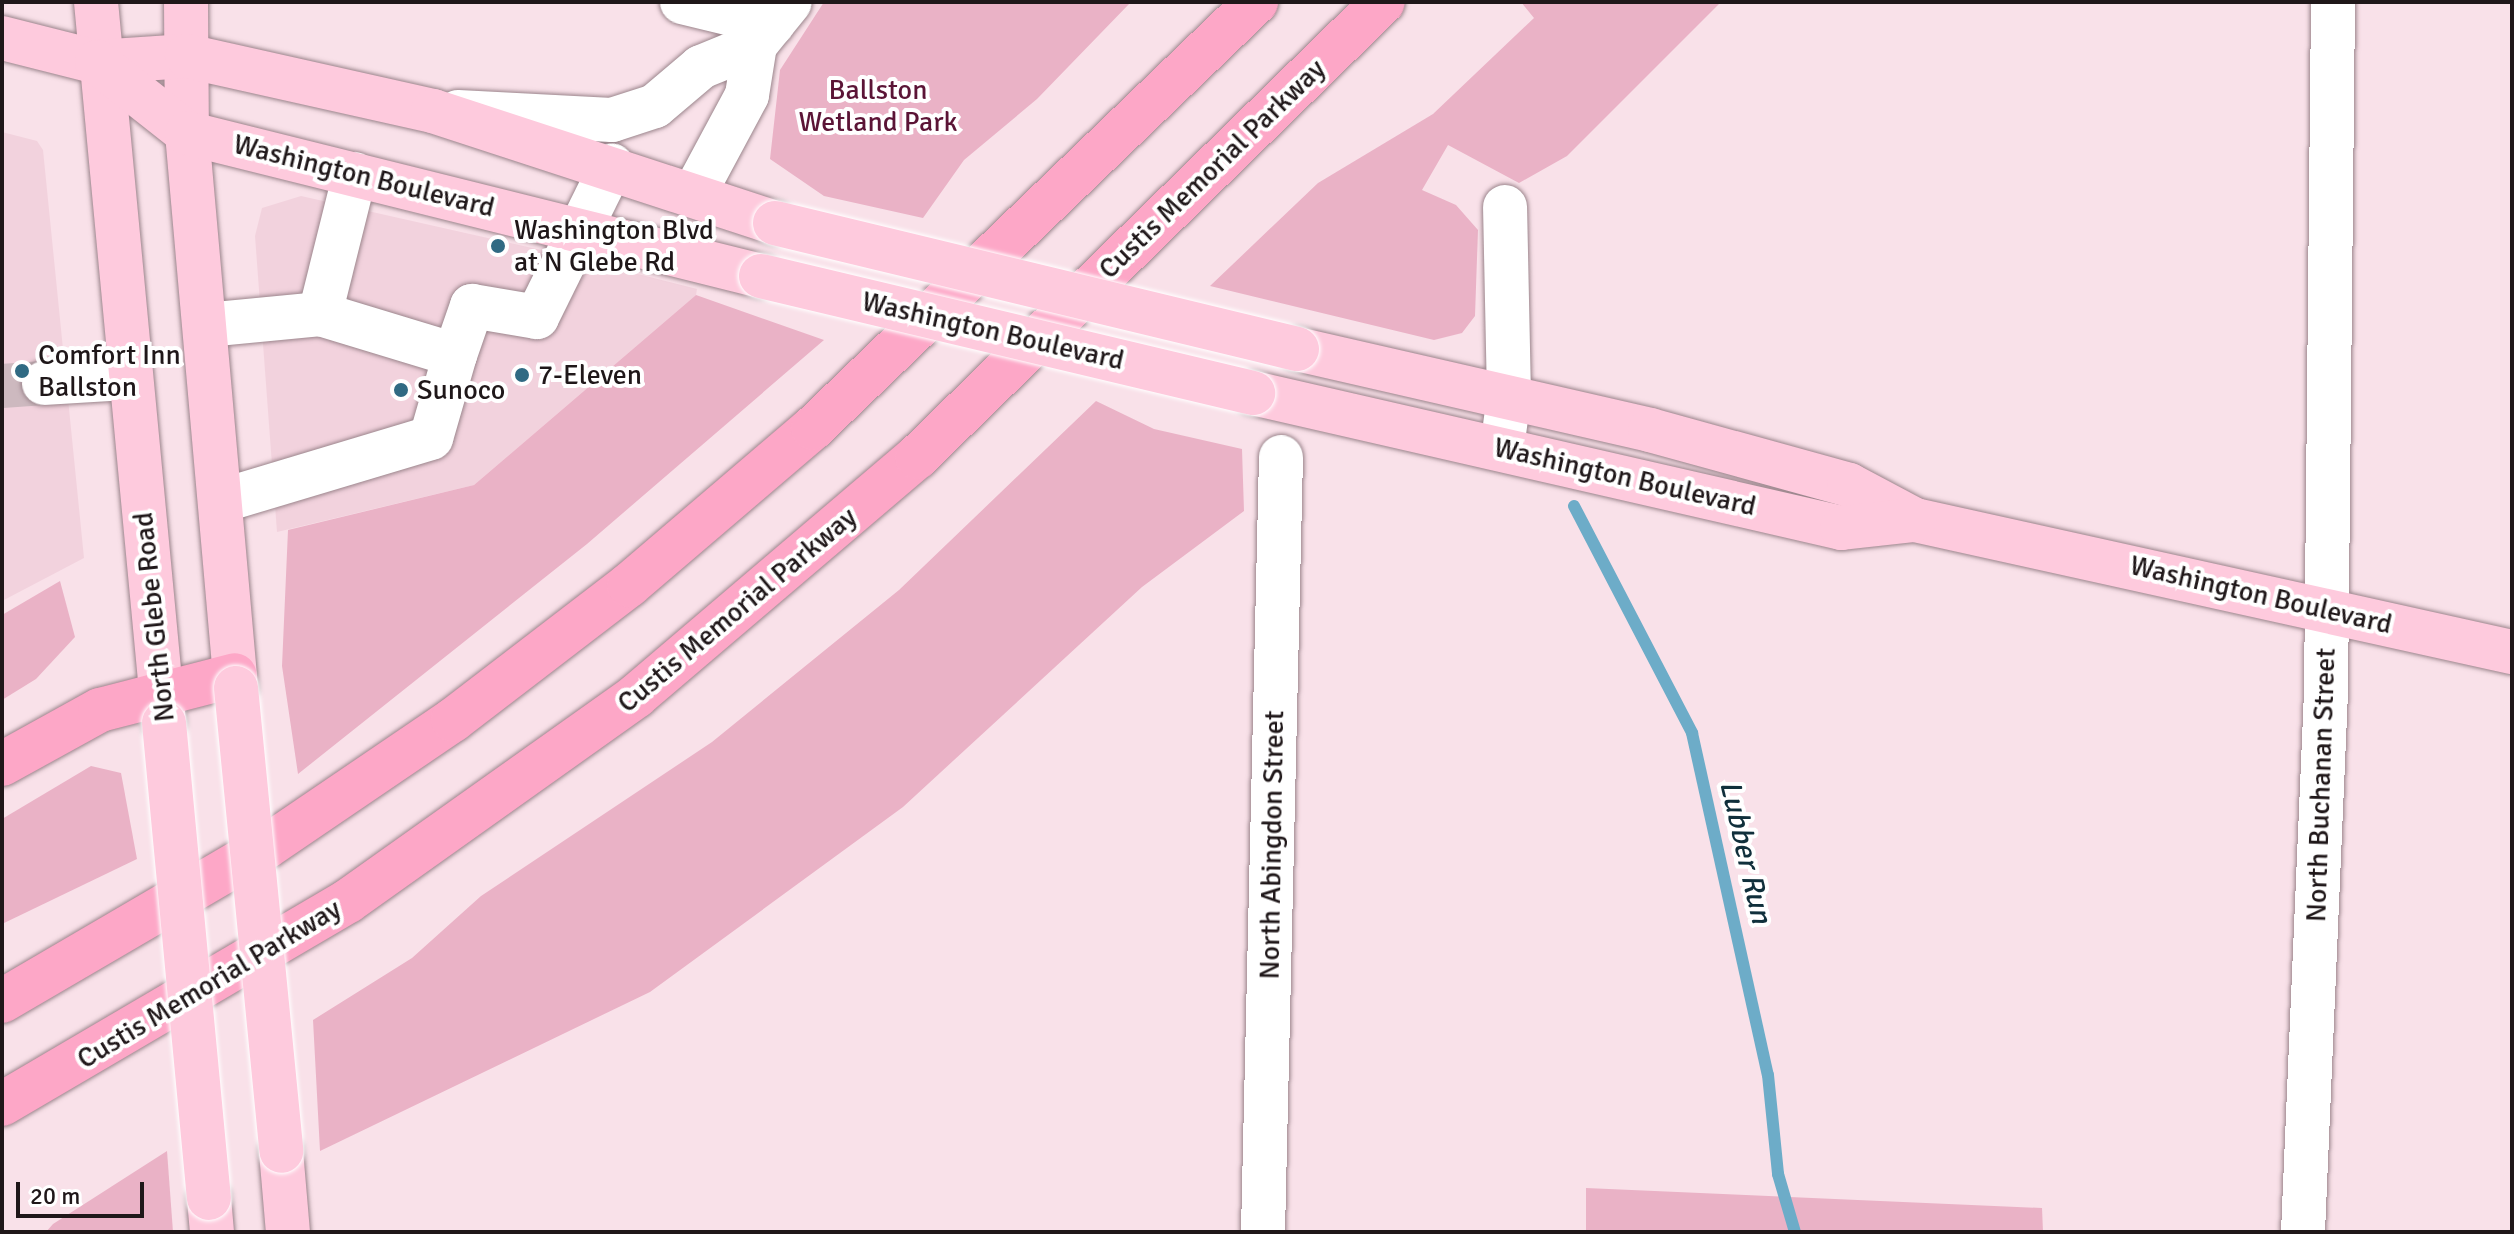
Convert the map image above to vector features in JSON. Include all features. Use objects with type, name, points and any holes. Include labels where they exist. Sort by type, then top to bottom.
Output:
[{"type":"highway","points":[[2,1001],[266,847],[453,720],[629,585],[813,428],[1256,2]]},
{"type":"highway","name":"Custis Memorial Parkway","points":[[2,1104],[348,901],[636,696],[917,457],[1383,2]]},
{"type":"highway","points":[[2,764],[100,710],[164,706],[235,681]]},
{"type":"main road","name":"North Glebe Road","points":[[96,2],[97,62],[164,706],[210,1215]]},
{"type":"main road","points":[[186,2],[187,133],[288,1232]]},
{"type":"main road","name":"Washington Boulevard","points":[[2,38],[97,62],[187,56],[433,111],[612,165],[775,223],[1297,349],[1509,396],[1849,485],[1915,520],[2512,652]]},
{"type":"main road","name":"Washington Boulevard","points":[[97,62],[187,133],[761,276],[1842,528],[1915,520]]},
{"type":"street","points":[[682,2],[772,24]]},
{"type":"street","name":"North Buchanan Street","points":[[2303,1232],[2326,609],[2333,2]]},
{"type":"street","points":[[433,111],[612,120],[655,106],[701,67],[772,24]]},
{"type":"street","points":[[694,194],[747,95],[772,24]]},
{"type":"street","points":[[221,501],[431,438],[472,306],[537,317],[575,228],[612,165]]},
{"type":"street","points":[[320,314],[355,174]]},
{"type":"street","points":[[1502,448],[1509,396],[1505,207]]},
{"type":"street","points":[[206,325],[320,314],[455,355]]},
{"type":"street","points":[[44,383],[129,378]]},
{"type":"street","name":"North Abingdon Street","points":[[1263,1232],[1281,457]]},
{"type":"shaded area","points":[[2,132],[37,141],[43,150],[84,558],[2,601]]},
{"type":"shaded area","points":[[301,196],[563,255],[697,289],[696,295],[474,485],[277,532],[255,236],[262,208]]},
{"type":"green space","name":"Ballston Wetland Park","points":[[824,2],[1131,2],[1037,99],[964,160],[923,218],[824,196],[770,159],[780,70]]},
{"type":"green space","points":[[1521,2],[1721,2],[1567,156],[1519,183],[1448,145],[1422,190],[1456,205],[1478,230],[1475,316],[1462,333],[1434,340],[1210,286],[1318,183],[1433,114],[1534,18]]},
{"type":"green space","points":[[696,295],[824,340],[587,544],[298,774],[282,666],[288,530],[474,485]]},
{"type":"green space","points":[[1096,401],[1154,429],[1242,449],[1244,511],[1142,587],[903,807],[650,992],[320,1151],[313,1020],[412,958],[481,896],[712,742],[899,590]]},
{"type":"green space","points":[[60,581],[75,637],[36,679],[2,700],[2,615]]},
{"type":"green space","points":[[91,766],[121,773],[137,859],[2,924],[2,819]]},
{"type":"green space","points":[[167,1151],[173,1232],[46,1232],[53,1224]]},
{"type":"green space","points":[[1586,1188],[2042,1208],[2043,1232],[1586,1232]]},
{"type":"waterway","name":"Lubber Run","points":[[1574,506],[1692,733],[1768,1075],[1778,1174],[1795,1232]]},
{"type":"tunnel","points":[[2,386],[44,383]]},
{"type":"place","name":"Washington Blvd at N Glebe Rd","points":[[498,246]]},
{"type":"place","name":"Comfort Inn Ballston","points":[[22,371]]},
{"type":"place","name":"7-Eleven","points":[[522,375]]},
{"type":"place","name":"Sunoco","points":[[401,390]]}]
